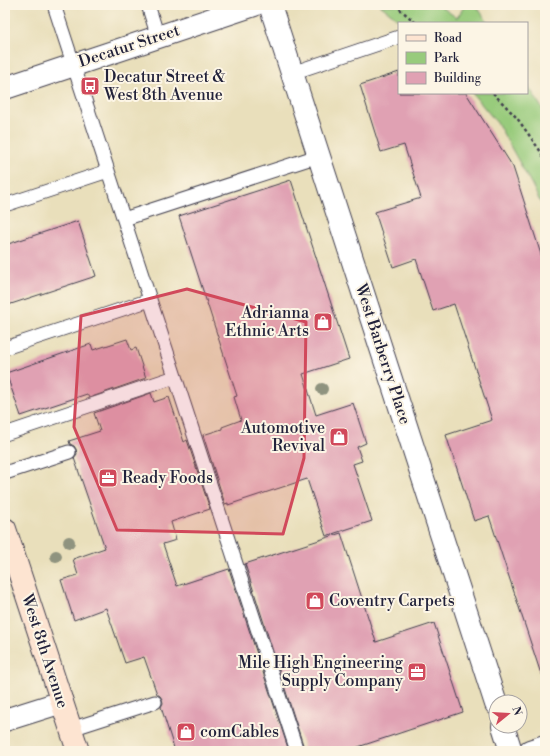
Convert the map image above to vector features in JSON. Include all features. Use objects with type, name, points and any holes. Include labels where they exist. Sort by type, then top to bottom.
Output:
[{"type":"main road","name":"West 8th Avenue","points":[[5,529],[78,751]]},
{"type":"street","name":"Decatur Street","points":[[5,88],[254,5]]},
{"type":"street","name":"West Barberry Place","points":[[270,5],[493,694]]},
{"type":"street","points":[[5,720],[62,702]]},
{"type":"street","points":[[506,734],[511,751]]},
{"type":"street","points":[[530,751],[545,746]]},
{"type":"lane","points":[[54,5],[297,751]]},
{"type":"lane","points":[[148,5],[158,37]]},
{"type":"lane","points":[[292,73],[398,37]]},
{"type":"lane","points":[[124,219],[318,156]]},
{"type":"lane","points":[[5,205],[108,171]]},
{"type":"lane","points":[[5,348],[150,300]]},
{"type":"lane","points":[[5,434],[175,377]]},
{"type":"lane","points":[[5,473],[69,452]]},
{"type":"lane","points":[[71,729],[155,702]]},
{"type":"path","points":[[395,5],[415,22]]},
{"type":"path","points":[[494,94],[517,118],[541,152],[545,161]]},
{"type":"highlighted area","points":[[187,289],[306,322],[304,458],[283,534],[117,530],[74,427],[81,316]]},
{"type":"green space","points":[[380,5],[439,5],[457,18],[465,5],[476,5],[487,22],[402,22]]},
{"type":"green space","points":[[528,86],[545,113],[545,212],[532,185],[498,124],[473,94],[528,94]]},
{"type":"building","points":[[398,72],[398,94],[467,94],[513,167],[545,267],[545,673],[541,674],[489,516],[474,521],[446,435],[492,420],[454,304],[433,311],[416,259],[393,267],[375,212],[421,198],[404,145],[381,152],[360,85]]},
{"type":"building","points":[[291,180],[349,359],[303,374],[316,415],[353,403],[366,443],[357,447],[362,461],[353,464],[372,521],[326,536],[307,479],[228,505],[228,503],[225,504],[203,435],[222,429],[222,427],[241,420],[234,397],[237,396],[179,216]]},
{"type":"building","points":[[78,221],[96,276],[5,306],[5,245]]},
{"type":"building","points":[[127,339],[131,350],[136,348],[146,378],[89,398],[87,394],[21,416],[6,373],[91,344],[93,350]]},
{"type":"building","points":[[151,393],[154,402],[169,397],[184,442],[187,440],[210,509],[171,522],[176,540],[163,544],[177,586],[229,569],[289,751],[175,751],[161,707],[163,703],[162,699],[157,694],[144,657],[125,663],[106,608],[74,620],[61,580],[78,575],[73,559],[105,548],[74,458],[77,454],[76,449],[70,444],[69,441],[100,431],[94,413]]},
{"type":"building","points":[[341,533],[376,642],[434,623],[463,712],[346,751],[305,751],[245,564]]},
{"type":"place","name":"Decatur Street & West 8th Avenue","points":[[90,86]]},
{"type":"place","name":"Adrianna Ethnic Arts","points":[[323,322]]},
{"type":"place","name":"Automotive Revival","points":[[339,437]]},
{"type":"place","name":"Ready Foods","points":[[108,478]]},
{"type":"place","name":"Coventry Carpets","points":[[315,601]]},
{"type":"place","name":"Mile High Engineering Supply Company","points":[[417,672]]},
{"type":"place","name":"comCables","points":[[186,732]]}]
